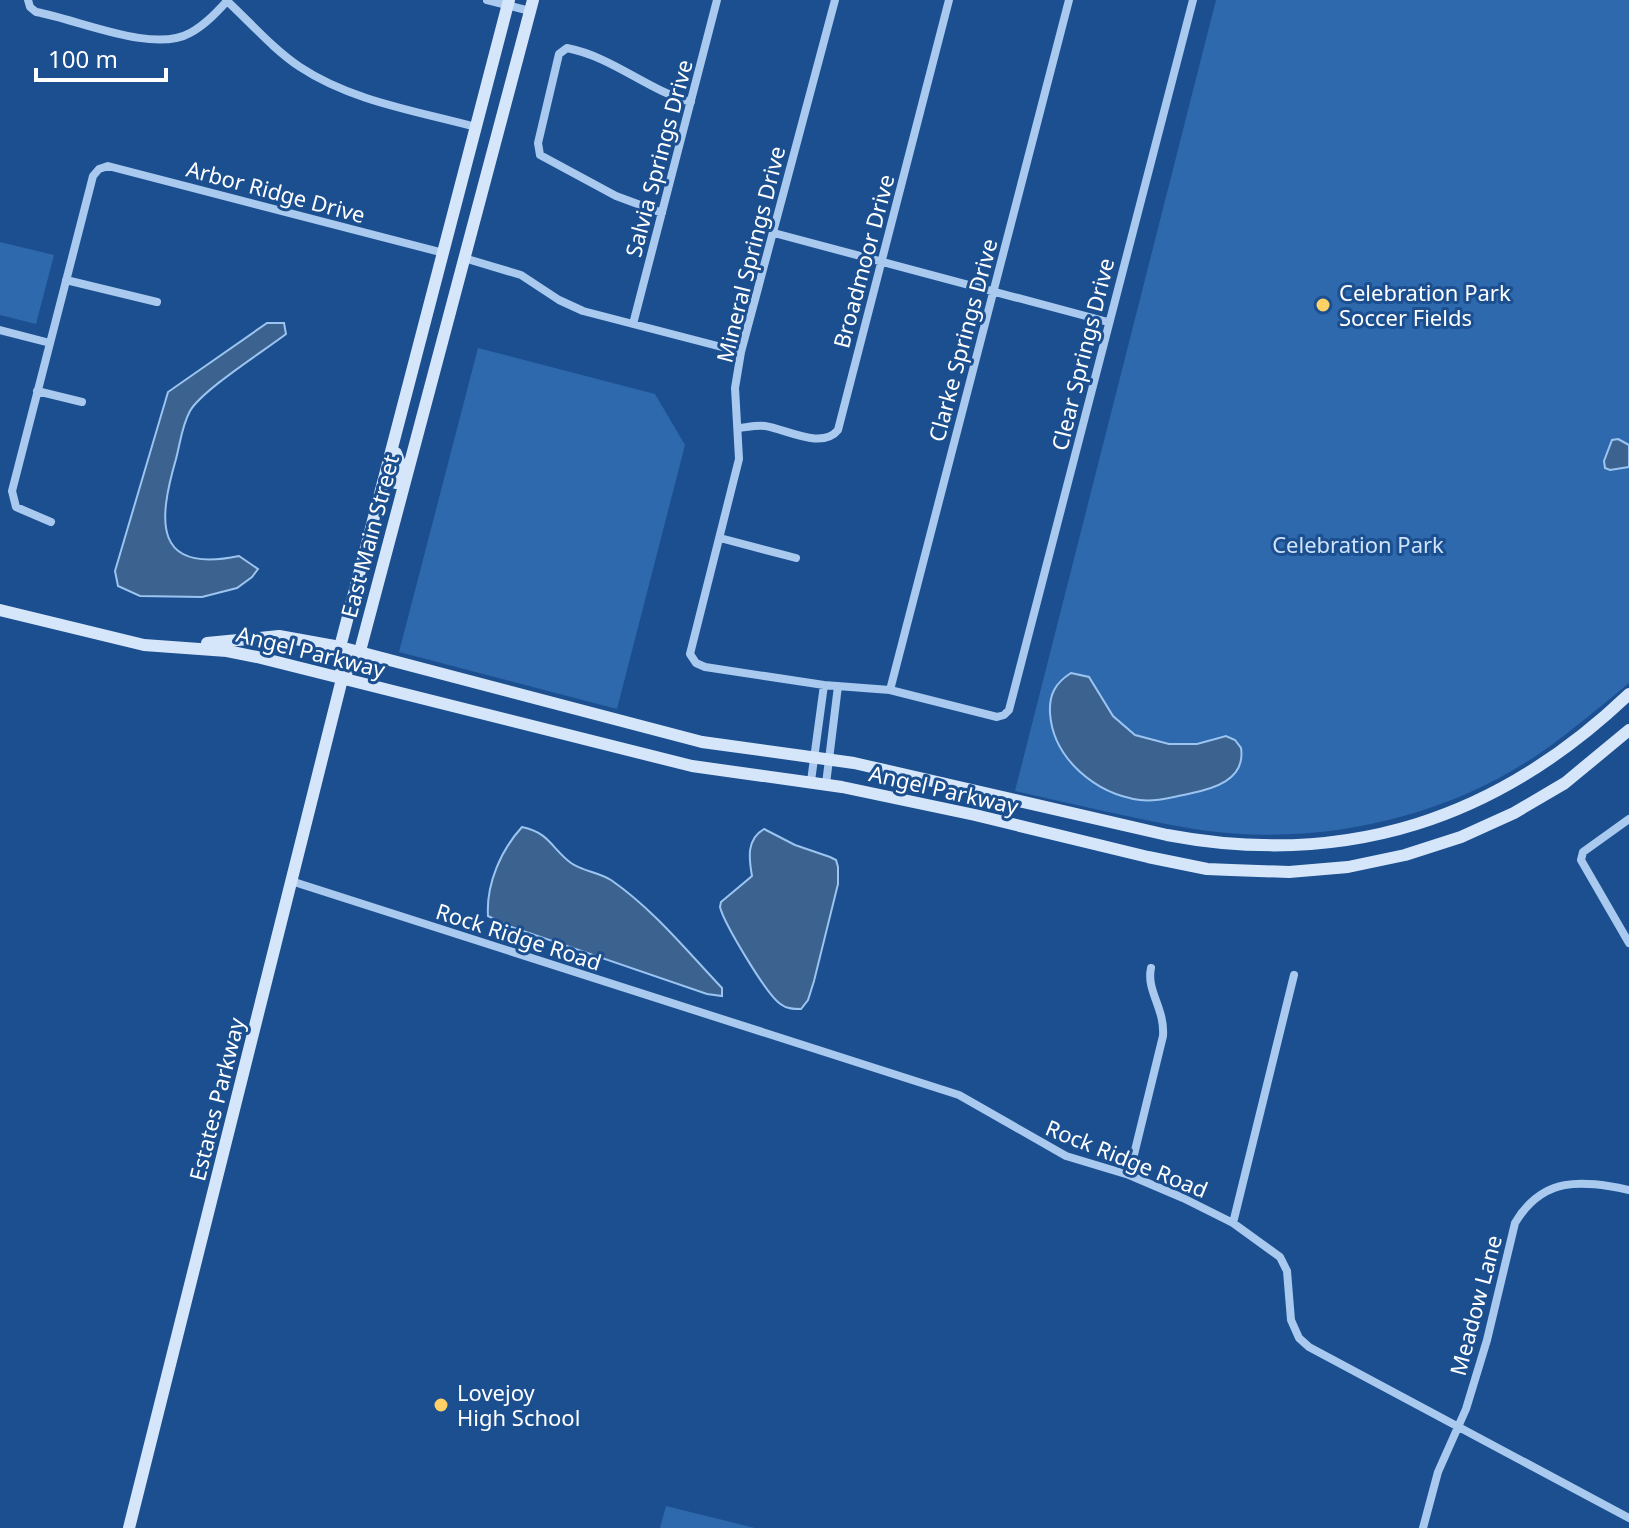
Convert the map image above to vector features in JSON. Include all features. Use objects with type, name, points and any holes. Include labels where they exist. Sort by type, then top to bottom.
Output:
[{"type":"main road","name":"East Main Street","points":[[342,679],[340,647],[508,3]]},
{"type":"main road","name":"East Main Street","points":[[342,679],[360,651],[531,6]]},
{"type":"main road","points":[[444,253],[464,258]]},
{"type":"main road","points":[[389,537],[399,461],[392,451]]},
{"type":"main road","points":[[0,610],[144,645],[168,647]]},
{"type":"main road","name":"Angel Parkway","points":[[168,647],[279,636],[340,647],[702,742],[830,759],[1200,841],[1267,847],[1339,842],[1393,831],[1447,814],[1499,791],[1548,762],[1593,728],[1629,694]]},
{"type":"main road","name":"Angel Parkway","points":[[168,647],[227,651],[692,766],[811,781],[962,812],[1207,869],[1289,872],[1362,864],[1405,855],[1461,837],[1514,813],[1565,783],[1629,730]]},
{"type":"main road","name":"Estates Parkway","points":[[129,1528],[342,679]]},
{"type":"street","points":[[29,4],[36,12],[124,34],[171,39],[193,32],[227,0],[297,66],[327,83],[361,96],[476,127]]},
{"type":"street","points":[[487,0],[531,6]]},
{"type":"street","name":"Salvia Springs Drive","points":[[633,324],[717,0]]},
{"type":"street","name":"Mineral Springs Drive","points":[[824,685],[700,666],[692,659],[690,649],[739,459],[735,388],[741,352],[835,0]]},
{"type":"street","name":"Broadmoor Drive","points":[[739,428],[769,427],[820,440],[835,435],[949,0]]},
{"type":"street","name":"Clarke Springs Drive","points":[[890,690],[1069,0]]},
{"type":"street","name":"Clear Springs Drive","points":[[890,690],[997,717],[1009,710],[1193,0]]},
{"type":"street","points":[[662,213],[616,196],[540,155],[538,143],[559,54],[567,48],[594,56],[658,90],[691,102]]},
{"type":"street","name":"Arbor Ridge Drive","points":[[66,280],[93,176],[99,169],[108,166],[444,253]]},
{"type":"street","points":[[774,233],[1108,322]]},
{"type":"street","points":[[464,258],[521,275],[571,306],[741,352]]},
{"type":"street","points":[[51,522],[16,507],[12,491],[66,280],[157,302]]},
{"type":"street","points":[[0,330],[50,343]]},
{"type":"street","points":[[37,391],[82,402]]},
{"type":"street","points":[[720,538],[796,558]]},
{"type":"street","points":[[811,781],[824,685],[890,690]]},
{"type":"street","points":[[826,784],[838,686]]},
{"type":"street","points":[[1629,819],[1583,852],[1581,857],[1581,863],[1629,943]]},
{"type":"street","name":"Rock Ridge Road","points":[[291,881],[959,1095],[1066,1156],[1129,1175],[1233,1223],[1280,1257],[1287,1271],[1291,1320],[1299,1338],[1309,1347],[1629,1518]]},
{"type":"street","points":[[1129,1175],[1163,1036],[1163,1018],[1150,983],[1151,968]]},
{"type":"street","points":[[1233,1223],[1294,975]]},
{"type":"street","name":"Meadow Lane","points":[[1423,1528],[1438,1472],[1458,1427],[1487,1340],[1515,1223],[1522,1211],[1544,1191],[1565,1184],[1598,1183],[1629,1190]]},
{"type":"green space","name":"Celebration Park","points":[[1216,0],[1629,0],[1629,683],[1554,743],[1505,775],[1421,811],[1331,831],[1285,835],[1194,829],[1015,791]]},
{"type":"green space","points":[[0,242],[54,255],[36,324],[0,315]]},
{"type":"green space","points":[[478,348],[655,394],[685,445],[617,709],[399,652]]},
{"type":"green space","points":[[666,1506],[755,1528],[660,1528]]},
{"type":"shaded area","points":[[267,323],[284,323],[286,334],[220,382],[190,411],[170,482],[165,522],[168,538],[177,550],[190,557],[211,560],[239,556],[258,569],[237,588],[202,597],[140,596],[118,586],[115,571],[168,392]]},
{"type":"shaded area","points":[[1618,439],[1629,445],[1629,467],[1610,470],[1605,468],[1604,461],[1612,440]]},
{"type":"shaded area","points":[[1071,673],[1089,677],[1113,716],[1135,735],[1169,744],[1197,744],[1226,736],[1235,740],[1241,748],[1238,768],[1217,786],[1158,800],[1124,796],[1093,782],[1068,759],[1053,730],[1050,713],[1052,695],[1057,685]]},
{"type":"shaded area","points":[[522,827],[545,837],[575,866],[606,877],[627,892],[669,931],[722,988],[722,996],[707,994],[506,925],[488,916],[496,868]]},
{"type":"shaded area","points":[[764,829],[795,845],[836,860],[838,867],[838,884],[814,981],[808,1000],[801,1009],[784,1006],[767,989],[720,907],[721,902],[752,876],[752,844]]},
{"type":"place","name":"Celebration Park Soccer Fields","points":[[1323,305]]},
{"type":"place","name":"Lovejoy High School","points":[[441,1405]]}]
